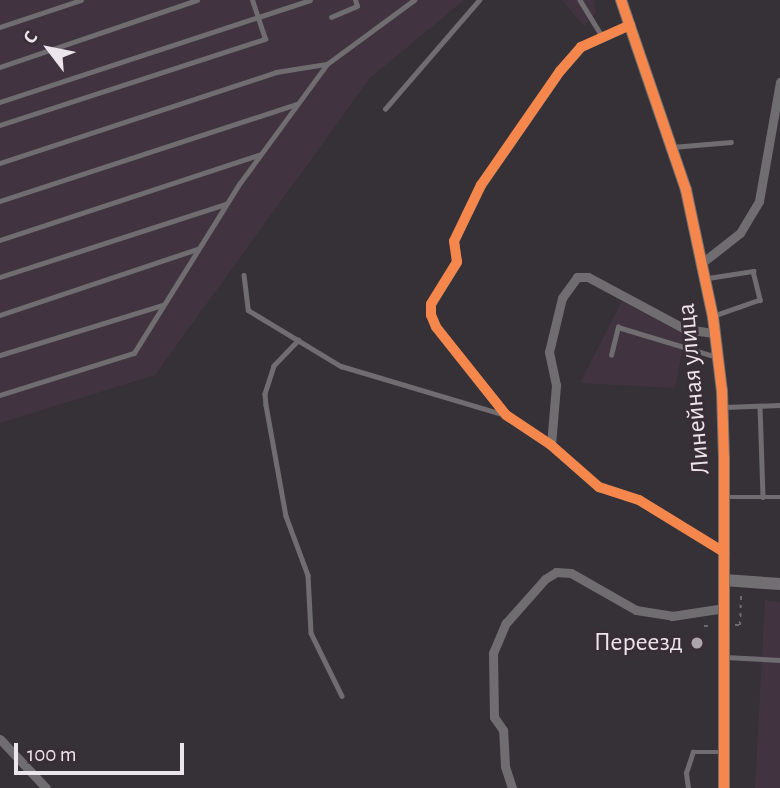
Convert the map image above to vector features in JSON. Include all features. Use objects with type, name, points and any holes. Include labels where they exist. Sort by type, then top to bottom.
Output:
[{"type":"street","name":"Линейная улица","points":[[621,0],[671,147],[703,262],[713,317],[723,407],[724,788]]},
{"type":"street","points":[[630,25],[581,47],[560,71],[481,185],[454,241],[457,262],[431,304],[436,327],[506,415],[551,445],[599,487],[639,500],[724,552]]},
{"type":"street","points":[[703,262],[740,233],[759,201],[775,144],[780,82]]},
{"type":"street","points":[[551,445],[556,385],[549,352],[562,298],[577,277],[588,277],[685,330],[715,333]]},
{"type":"street","points":[[512,788],[505,766],[503,730],[494,717],[493,653],[506,623],[545,579],[556,572],[571,573],[636,610],[648,612],[672,615],[724,608]]},
{"type":"street","points":[[724,580],[780,584]]},
{"type":"street","points":[[0,739],[46,788]]},
{"type":"lane","points":[[0,27],[81,0]]},
{"type":"lane","points":[[0,66],[197,0]]},
{"type":"lane","points":[[0,125],[265,39],[253,0]]},
{"type":"lane","points":[[0,102],[259,19],[310,0]]},
{"type":"lane","points":[[331,17],[357,6],[355,0]]},
{"type":"lane","points":[[0,395],[134,353],[226,204],[327,64],[414,0]]},
{"type":"lane","points":[[385,109],[479,0]]},
{"type":"lane","points":[[580,0],[603,36]]},
{"type":"lane","points":[[0,163],[276,72],[327,64]]},
{"type":"lane","points":[[0,201],[298,104]]},
{"type":"lane","points":[[671,147],[731,142]]},
{"type":"lane","points":[[0,240],[260,155]]},
{"type":"lane","points":[[0,277],[226,204]]},
{"type":"lane","points":[[0,315],[198,249]]},
{"type":"lane","points":[[706,278],[753,271],[760,300],[713,317]]},
{"type":"lane","points":[[244,275],[248,310],[341,366],[506,415]]},
{"type":"lane","points":[[0,355],[163,305]]},
{"type":"lane","points":[[611,355],[618,327],[718,357]]},
{"type":"lane","points":[[299,340],[274,366],[265,394],[266,405],[286,516],[308,575],[311,633],[342,696]]},
{"type":"lane","points":[[723,407],[780,405]]},
{"type":"lane","points":[[760,406],[763,497]]},
{"type":"lane","points":[[724,496],[780,497]]},
{"type":"lane","points":[[724,657],[780,660]]},
{"type":"lane","points":[[688,788],[686,773],[693,752],[724,751]]},
{"type":"path","points":[[704,626],[740,625],[741,582]]},
{"type":"shaded area","points":[[0,0],[463,1],[370,78],[155,375],[0,423]]},
{"type":"shaded area","points":[[562,0],[594,0],[596,13],[584,26]]},
{"type":"shaded area","points":[[622,301],[685,335],[675,388],[580,383]]},
{"type":"shaded area","points":[[765,600],[780,602],[780,788],[755,788]]},
{"type":"cycle path","points":[[621,0],[686,190],[713,317],[722,391],[724,458],[724,788]]},
{"type":"cycle path","points":[[630,25],[581,47],[560,71],[481,185],[454,241],[457,262],[431,304],[431,315],[436,327],[506,415],[551,445],[599,487],[639,500],[724,552]]},
{"type":"place","name":"Переезд","points":[[697,643]]}]
